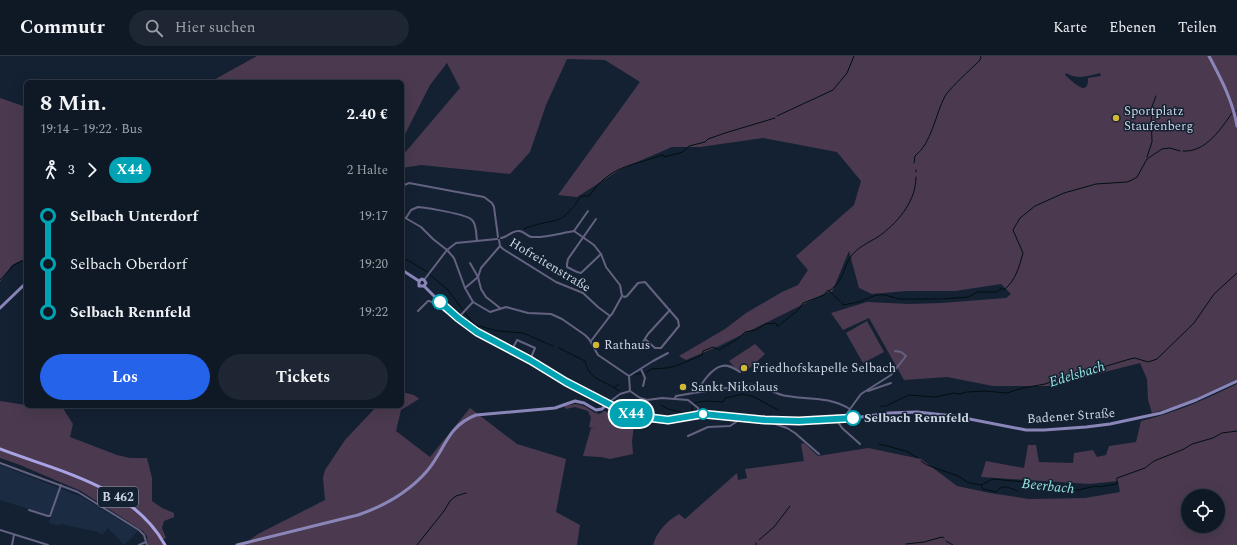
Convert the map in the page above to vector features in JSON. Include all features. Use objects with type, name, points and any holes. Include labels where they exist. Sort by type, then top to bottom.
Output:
[{"type":"main road","points":[[1209,56],[1228,95],[1237,126]]},
{"type":"main road","points":[[404,271],[419,281],[421,279],[424,280],[426,283],[424,286],[419,286],[419,281]]},
{"type":"main road","points":[[0,308],[24,285]]},
{"type":"main road","name":"Badener Straße","points":[[424,286],[450,312],[477,332],[512,350],[607,404],[636,416],[659,419],[677,419],[707,414],[765,420],[799,421],[836,419],[889,413],[933,413],[1026,430],[1044,430],[1104,425],[1162,413],[1201,398],[1237,381]]},
{"type":"main road","points":[[237,545],[343,519],[370,511],[387,503],[410,488],[426,471],[449,436],[459,425],[470,418],[482,414],[555,408],[575,401],[584,403],[594,409],[599,410],[603,409],[607,404]]},
{"type":"main road","name":"B 462","points":[[0,449],[73,476],[116,496],[141,515],[153,527],[165,545]]},
{"type":"street","name":"Hofreitenstraße","points":[[404,185],[409,183],[484,197],[492,203],[494,207],[500,246],[503,249],[556,282],[583,292],[598,307],[610,316]]},
{"type":"street","points":[[477,241],[475,224],[466,216],[418,208],[411,210],[406,218],[421,228],[447,250],[454,258],[465,288],[473,302],[490,312],[506,307],[528,313],[551,314],[585,334],[598,355],[629,376]]},
{"type":"street","points":[[574,231],[588,211]]},
{"type":"street","points":[[596,219],[568,259],[568,267],[581,273],[601,254]]},
{"type":"street","points":[[424,280],[447,250],[456,243],[506,237],[517,231],[522,231],[530,237],[574,231],[594,245],[601,254],[606,267],[620,285],[622,296],[615,311],[591,342]]},
{"type":"street","name":"Hofreitenstraße","points":[[465,288],[478,276],[481,268],[500,246]]},
{"type":"street","points":[[470,263],[478,276],[481,289],[486,297],[500,308]]},
{"type":"street","points":[[622,296],[627,296],[638,283],[645,282],[678,320],[679,324],[661,348],[655,348],[645,339]]},
{"type":"street","points":[[418,311],[428,301],[430,301],[447,313],[450,312]]},
{"type":"street","points":[[458,318],[473,302]]},
{"type":"street","points":[[638,348],[648,334],[670,310]]},
{"type":"street","points":[[512,350],[517,340],[535,348],[530,360]]},
{"type":"street","points":[[844,418],[864,392],[891,375],[906,356],[901,352],[896,351]]},
{"type":"street","points":[[629,376],[668,353]]},
{"type":"street","points":[[698,392],[700,386],[709,375],[722,366],[733,367],[740,372]]},
{"type":"street","points":[[641,369],[645,378],[643,386]]},
{"type":"street","points":[[629,376],[630,391]]},
{"type":"street","points":[[864,392],[891,383]]},
{"type":"street","points":[[675,398],[676,396],[746,385],[764,387],[786,396],[827,400],[842,404],[850,409]]},
{"type":"street","points":[[607,404],[620,394],[630,391]]},
{"type":"street","points":[[630,391],[640,398],[647,400],[662,398],[688,400],[698,408],[699,415]]},
{"type":"street","points":[[688,436],[708,427],[730,426],[742,418]]},
{"type":"street","points":[[836,419],[842,428],[860,444]]},
{"type":"street","points":[[765,420],[791,430],[819,454]]},
{"type":"street","points":[[0,463],[78,492],[139,530],[144,535],[147,543],[139,545]]},
{"type":"street","points":[[28,510],[50,516],[62,485]]},
{"type":"street","points":[[0,530],[48,545]]},
{"type":"street","points":[[12,545],[14,535]]},
{"type":"shaded area","points":[[257,56],[1237,56],[1237,379],[1196,399],[1152,413],[1148,400],[1147,379],[1140,363],[1050,386],[993,386],[947,377],[904,380],[869,318],[843,330],[831,313],[867,302],[909,304],[941,303],[1006,298],[1011,294],[1001,284],[955,291],[907,291],[872,294],[859,288],[849,251],[832,292],[828,292],[719,346],[686,360],[679,356],[725,329],[746,313],[782,292],[798,285],[808,270],[796,256],[854,205],[861,181],[837,152],[763,138],[700,147],[672,147],[621,169],[577,197],[558,195],[640,82],[605,60],[567,59],[546,105],[530,152],[510,174],[421,165],[404,168],[404,154],[460,88],[447,63],[430,85],[404,136],[404,80],[214,80]],"holes":[[[1066,73],[1083,77],[1100,73],[1101,76],[1088,78],[1088,84],[1086,87],[1082,88],[1065,75]]]},
{"type":"shaded area","points":[[0,98],[24,106],[24,259],[12,265],[0,282]]},
{"type":"shaded area","points":[[867,321],[884,352],[863,363],[846,333]]},
{"type":"shaded area","points":[[755,344],[765,354],[744,373],[736,369],[729,361]]},
{"type":"shaded area","points":[[1237,384],[1237,545],[653,545],[660,531],[670,520],[679,514],[685,519],[737,473],[738,480],[747,478],[745,469],[804,461],[801,444],[804,443],[818,456],[868,448],[921,459],[957,486],[990,493],[1029,499],[1085,498],[1120,492],[1118,481],[1089,484],[981,477],[986,461],[1024,468],[1028,445],[1036,445],[1039,462],[1073,463],[1074,453],[1093,450],[1097,457],[1106,455],[1109,446],[1136,442],[1141,421],[1178,410]]},
{"type":"shaded area","points":[[404,392],[414,395],[419,399],[401,410],[396,431],[430,457],[470,408],[517,444],[566,459],[556,512],[580,525],[577,545],[243,545],[258,534],[325,500],[323,478],[325,470],[345,440],[375,408],[404,408]]},
{"type":"shaded area","points":[[0,401],[24,405],[24,408],[63,408],[73,424],[70,437],[117,455],[130,458],[147,458],[152,478],[152,501],[162,508],[174,513],[174,517],[164,521],[162,528],[166,538],[163,539],[163,545],[148,545],[147,536],[143,531],[81,491],[0,458]]},
{"type":"shaded area","points":[[576,404],[586,407],[596,413],[600,414],[604,411],[611,413],[610,416],[616,419],[619,412],[635,418],[632,441],[633,454],[610,459],[583,456],[591,428],[596,429],[589,427],[591,418],[588,411],[575,407],[566,409],[564,406]]},
{"type":"shaded area","points":[[0,465],[82,497],[138,531],[124,545],[108,528],[102,535],[98,532],[60,524],[59,526],[49,523],[51,516],[0,500]]},
{"type":"waterway","points":[[777,116],[833,90],[847,73],[854,56]]},
{"type":"waterway","points":[[914,163],[915,156],[921,150],[929,136],[945,96],[980,60],[981,56]]},
{"type":"waterway","points":[[1147,157],[1152,142],[1151,109],[1156,96]]},
{"type":"waterway","points":[[1183,151],[1191,151],[1212,139],[1232,113]]},
{"type":"waterway","points":[[524,229],[561,218],[571,210],[581,196],[589,196],[605,178],[621,168],[662,155],[664,155],[664,157],[683,152],[689,146],[705,142],[708,139],[725,133],[775,118]]},
{"type":"waterway","points":[[1153,130],[1159,129],[1171,122]]},
{"type":"waterway","points":[[942,299],[969,297],[977,292],[996,292],[1002,288],[1004,290],[1016,273],[1023,253],[1013,230],[1020,218],[1035,206],[1064,193],[1096,184],[1127,182],[1137,177],[1147,159],[1162,149],[1170,148],[1180,151]]},
{"type":"waterway","points":[[829,291],[838,283],[852,255],[882,234],[901,216],[913,194],[916,177]]},
{"type":"waterway","points":[[404,259],[427,272]]},
{"type":"waterway","points":[[0,280],[14,265],[24,260]]},
{"type":"waterway","name":"Edelsbach","points":[[881,406],[886,406],[909,395],[935,397],[967,392],[985,391],[1007,393],[1045,384],[1067,376],[1083,373],[1130,359],[1135,358],[1148,362],[1157,359],[1194,323],[1214,294],[1237,273]]},
{"type":"waterway","points":[[430,275],[447,289],[463,310]]},
{"type":"waterway","points":[[646,373],[651,369],[676,366],[702,355],[703,351],[713,347],[719,350],[739,338],[745,332],[756,330],[765,324],[776,323],[778,326],[798,310],[803,303],[824,295],[828,290],[840,301]]},
{"type":"waterway","points":[[842,303],[843,305],[859,302],[876,295],[885,295],[900,299],[940,299]]},
{"type":"waterway","points":[[465,313],[475,325],[498,331],[523,333],[553,346]]},
{"type":"waterway","points":[[559,348],[585,361],[590,373],[619,391]]},
{"type":"waterway","points":[[634,374],[642,374]]},
{"type":"waterway","points":[[615,387],[619,384]]},
{"type":"waterway","points":[[694,403],[705,401],[723,402],[725,398],[743,394],[754,397],[778,410]]},
{"type":"waterway","points":[[661,405],[684,414],[692,411],[692,405]]},
{"type":"waterway","name":"Beerbach","points":[[921,461],[927,465],[958,476],[969,483],[981,485],[993,479],[1024,482],[1065,490],[1078,490],[1096,486],[1099,487],[1117,484],[1117,478],[1145,468],[1154,461],[1184,449],[1192,444],[1213,438],[1222,433],[1237,431]]},
{"type":"waterway","name":"Beerbach","points":[[879,444],[906,451],[918,458]]},
{"type":"waterway","points":[[981,485],[983,489],[996,492],[1004,487],[1018,491]]},
{"type":"waterway","points":[[417,545],[444,511],[450,501],[456,496],[466,493]]},
{"type":"waterway","points":[[759,540],[774,527],[790,506]]},
{"type":"waterway","points":[[906,544],[924,542],[942,537],[944,538]]},
{"type":"waterway","points":[[946,541],[953,545]]},
{"type":"bus line","name":"X44","points":[[440,302],[450,312],[477,332],[512,350],[607,404],[636,416],[668,420],[703,414],[765,420],[799,421],[853,418]]},
{"type":"place","name":"Sportplatz Staufenberg","points":[[1116,118]]},
{"type":"place","name":"Rathaus","points":[[596,345]]},
{"type":"place","name":"Friedhofskapelle Selbach","points":[[744,368]]},
{"type":"place","name":"Sankt Nikolaus","points":[[683,387]]},
{"type":"place","name":"Selbach Rennfeld","points":[[853,418]]}]
